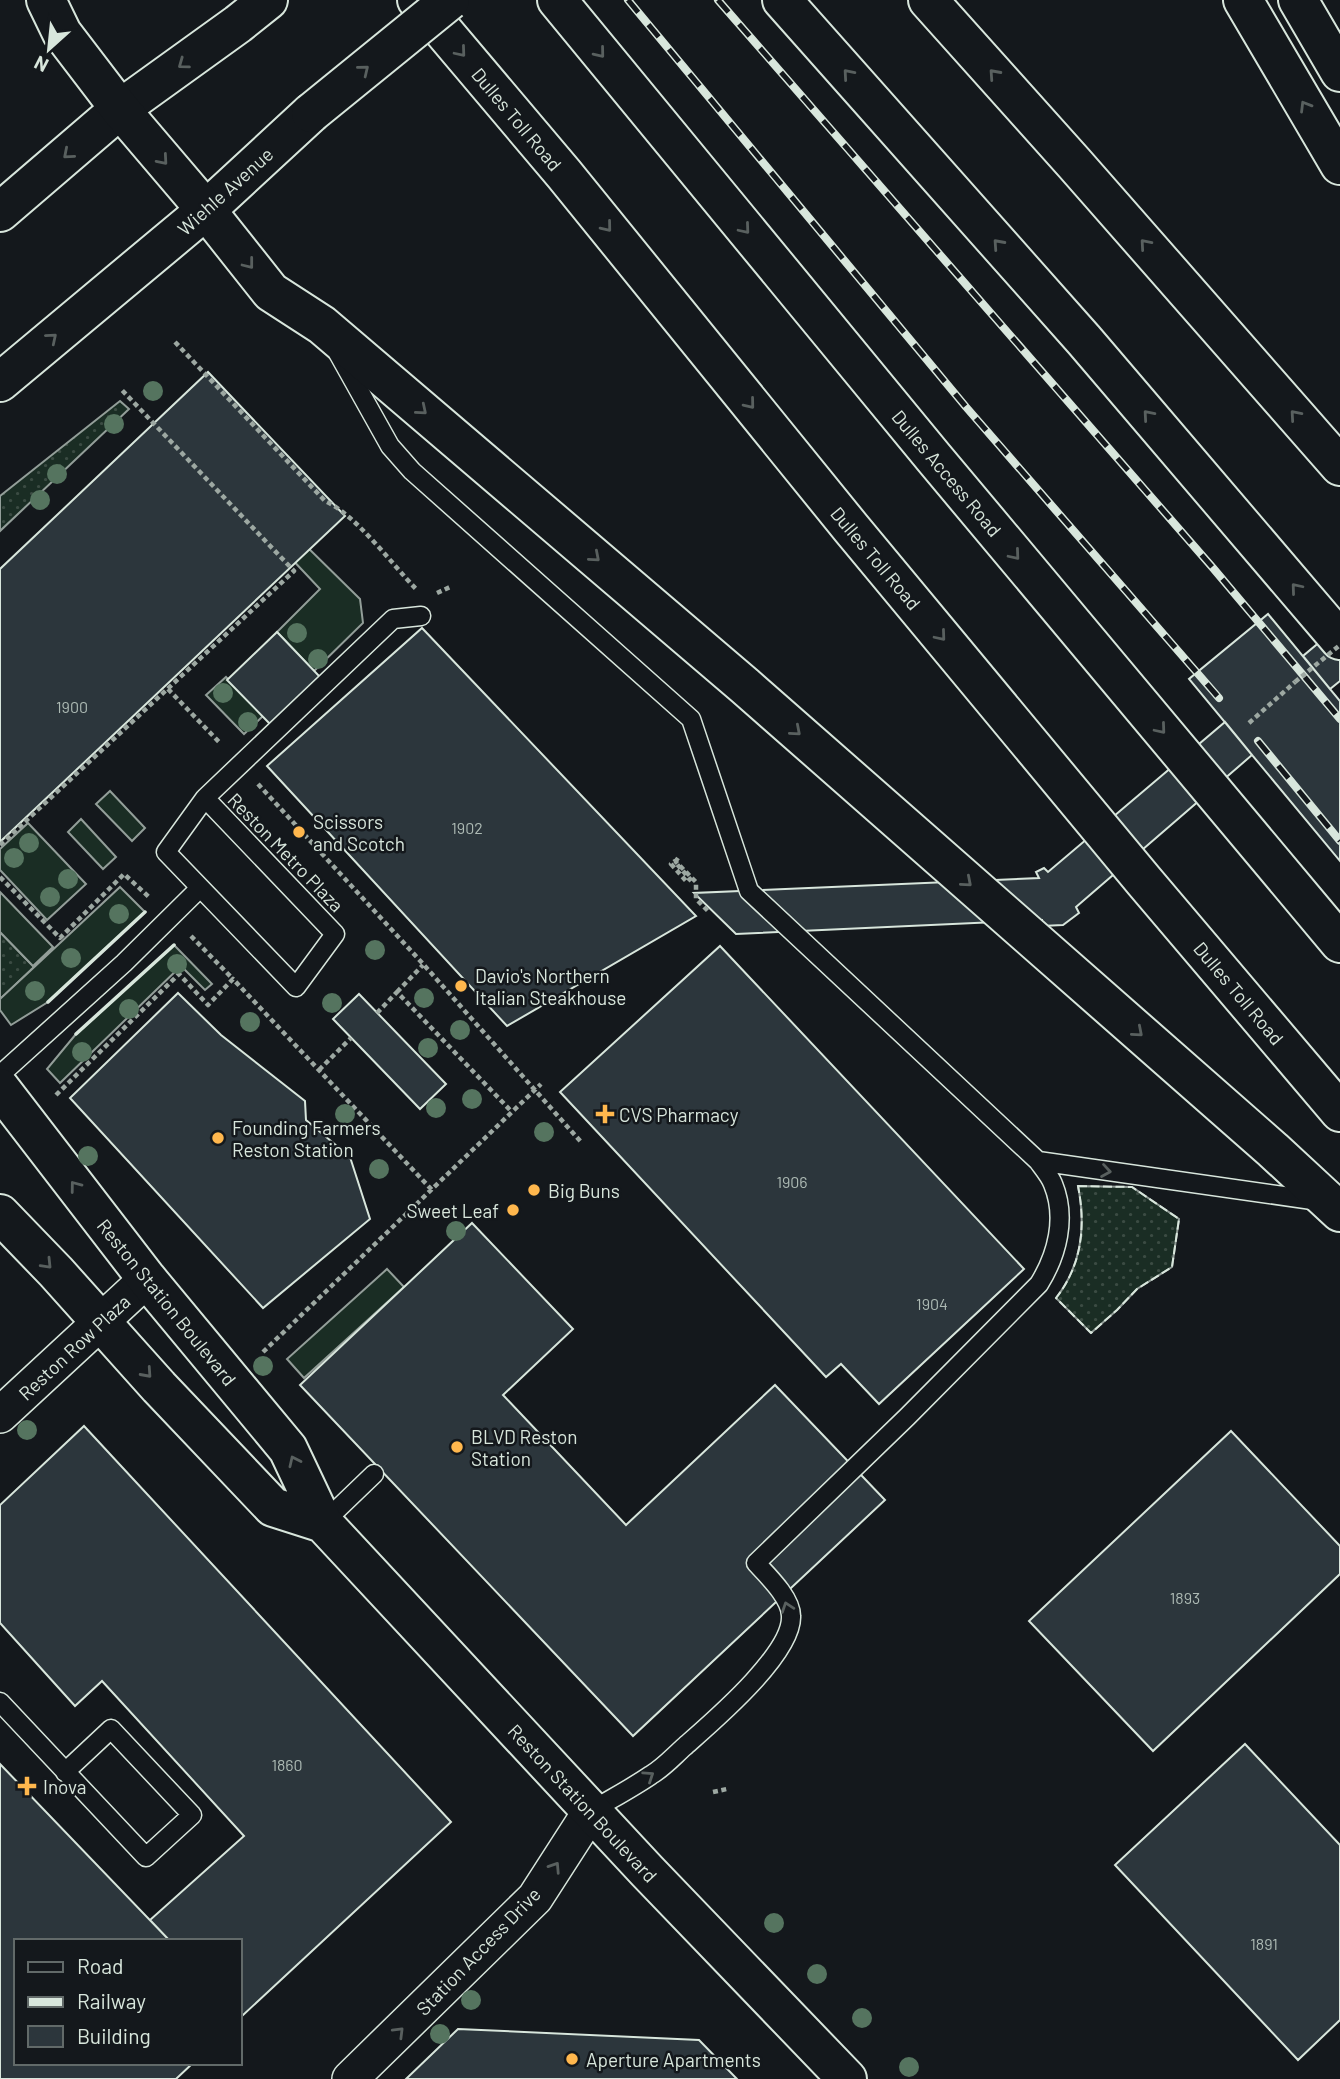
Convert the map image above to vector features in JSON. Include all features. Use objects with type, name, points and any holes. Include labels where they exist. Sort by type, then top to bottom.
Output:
[{"type":"main road","points":[[46,0],[62,33],[120,109],[271,292],[322,325],[745,686],[1273,1150],[1335,1208]]},
{"type":"main road","points":[[0,212],[120,109],[268,0]]},
{"type":"main road","name":"Dulles Toll Road","points":[[417,0],[564,174],[1108,839],[1340,1112]]},
{"type":"main road","name":"Wiehle Avenue","points":[[0,382],[206,210],[311,113],[450,0]]},
{"type":"main road","name":"Dulles Access Road","points":[[557,0],[926,448],[1340,943]]},
{"type":"main road","points":[[782,0],[1084,340],[1340,643]]},
{"type":"main road","points":[[928,0],[1340,466]]},
{"type":"main road","points":[[1243,0],[1340,165]]},
{"type":"main road","points":[[1298,0],[1340,72]]},
{"type":"main road","name":"Reston Station Boulevard","points":[[0,1088],[147,1279],[288,1449],[323,1523],[591,1811],[847,2079]]},
{"type":"main road","name":"Reston Station Boulevard","points":[[0,1214],[273,1507],[323,1523]]},
{"type":"street","name":"Reston Row Plaza","points":[[0,1415],[147,1279]]},
{"type":"street","name":"Station Access Drive","points":[[350,2079],[535,1898],[591,1811]]},
{"type":"lane","points":[[322,325],[390,446],[412,471],[691,719],[749,891],[1038,1160],[1053,1183],[1058,1205],[1059,1227],[1055,1251],[1038,1284],[907,1417],[756,1563],[780,1589],[792,1616],[785,1639],[778,1650],[748,1687],[653,1774],[591,1811]]},
{"type":"lane","points":[[205,798],[393,619],[421,616]]},
{"type":"lane","name":"Reston Metro Plaza","points":[[205,798],[335,934],[296,987],[201,888],[166,852],[205,798]]},
{"type":"lane","points":[[0,1076],[124,963],[201,888]]},
{"type":"lane","points":[[1038,1160],[1335,1208]]},
{"type":"lane","points":[[323,1523],[374,1474]]},
{"type":"lane","points":[[0,1702],[65,1772],[146,1857],[192,1815],[111,1729],[65,1772]]},
{"type":"path","points":[[175,342],[325,501],[339,507],[410,583]]},
{"type":"path","points":[[0,845],[294,571],[120,388]]},
{"type":"path","points":[[1249,723],[1340,643]]},
{"type":"path","points":[[168,689],[424,965],[581,1142]]},
{"type":"path","points":[[678,858],[675,862],[690,879],[687,882],[671,864],[674,861],[683,869],[695,882],[695,899],[710,913]]},
{"type":"path","points":[[0,877],[60,938],[124,874],[171,916],[233,979],[432,1190]]},
{"type":"path","points":[[377,1013],[424,965]]},
{"type":"path","points":[[56,1095],[179,974],[208,1005],[233,979]]},
{"type":"path","points":[[397,992],[512,1112]]},
{"type":"path","points":[[319,1070],[351,1038]]},
{"type":"path","points":[[263,1352],[541,1084]]},
{"type":"path","points":[[713,1792],[727,1789]]},
{"type":"green space","points":[[120,401],[129,409],[0,531],[0,496]]},
{"type":"green space","points":[[298,538],[360,599],[363,623],[314,671],[277,632],[320,589],[288,555]]},
{"type":"green space","points":[[226,677],[263,716],[244,734],[206,695]]},
{"type":"green space","points":[[110,791],[145,828],[132,841],[96,804]]},
{"type":"green space","points":[[81,819],[116,857],[103,869],[68,832]]},
{"type":"green space","points":[[28,823],[86,884],[47,920],[0,870],[0,849]]},
{"type":"green space","points":[[120,887],[145,912],[48,1002],[11,1025],[0,1010],[0,999]]},
{"type":"green space","points":[[0,892],[53,947],[33,966],[0,932]]},
{"type":"green space","points":[[0,932],[34,967],[0,999]]},
{"type":"green space","points":[[174,945],[212,984],[205,990],[181,966],[60,1083],[47,1069],[76,1034]]},
{"type":"green space","points":[[1078,1186],[1132,1187],[1179,1219],[1172,1267],[1137,1289],[1091,1333],[1056,1298],[1072,1272],[1080,1245],[1082,1216]]},
{"type":"green space","points":[[387,1269],[404,1287],[304,1378],[287,1359]]},
{"type":"building","points":[[208,372],[345,516],[0,842],[0,569]]},
{"type":"building","points":[[1268,614],[1340,701],[1340,861],[1189,679]]},
{"type":"building","points":[[1340,625],[1340,681],[1330,689],[1303,656]]},
{"type":"building","points":[[422,628],[696,916],[507,1026],[267,766]]},
{"type":"building","points":[[277,632],[320,677],[271,725],[227,680]]},
{"type":"building","points":[[1225,722],[1252,755],[1076,907],[1079,913],[1063,925],[1042,926],[1042,920],[736,934],[694,893],[1039,878],[1036,872],[1044,868],[1048,872]]},
{"type":"building","points":[[720,946],[1024,1269],[879,1404],[841,1364],[826,1377],[560,1092]]},
{"type":"building","name":"Founding Farmers Reston Station","points":[[178,993],[221,1035],[305,1101],[306,1120],[350,1157],[370,1219],[263,1308],[70,1098]]},
{"type":"building","points":[[359,994],[446,1084],[420,1109],[333,1019]]},
{"type":"building","name":"BLVD Reston Station","points":[[472,1223],[573,1329],[503,1395],[626,1525],[775,1385],[885,1500],[633,1736],[300,1385]]},
{"type":"building","points":[[84,1426],[451,1822],[242,2016],[242,1939],[168,1939],[150,1920],[244,1836],[102,1681],[75,1706],[0,1623],[0,1505]]},
{"type":"building","points":[[1231,1431],[1340,1546],[1340,1574],[1153,1751],[1029,1621]]},
{"type":"building","points":[[1245,1744],[1340,1845],[1340,2020],[1298,2060],[1115,1865]]},
{"type":"building","points":[[0,1764],[168,1939],[14,1939],[14,2065],[191,2065],[176,2079],[0,2079]]},
{"type":"building","name":"Aperture Apartments","points":[[458,2029],[699,2040],[737,2079],[406,2079]]},
{"type":"railway","points":[[628,0],[966,407],[1219,698]]},
{"type":"railway","points":[[718,0],[1213,568],[1340,719]]},
{"type":"railway","points":[[1258,741],[1340,841]]},
{"type":"fence","points":[[1078,1186],[1132,1187],[1179,1219],[1172,1267],[1137,1289],[1091,1333],[1056,1298],[1072,1272],[1080,1245],[1082,1216],[1078,1186]]},
{"type":"wall","points":[[48,1002],[145,912]]},
{"type":"wall","points":[[76,1034],[174,945]]},
{"type":"place","name":"Scissors and Scotch","points":[[299,832]]},
{"type":"place","name":"Davio's Northern Italian Steakhouse","points":[[461,986]]},
{"type":"place","name":"CVS Pharmacy","points":[[605,1114]]},
{"type":"place","name":"Founding Farmers Reston Station","points":[[218,1138]]},
{"type":"place","name":"Big Buns","points":[[534,1190]]},
{"type":"place","name":"Sweet Leaf","points":[[513,1210]]},
{"type":"place","name":"BLVD Reston Station","points":[[457,1447]]},
{"type":"place","name":"Inova","points":[[27,1786]]},
{"type":"place","name":"Aperture Apartments","points":[[572,2059]]}]
